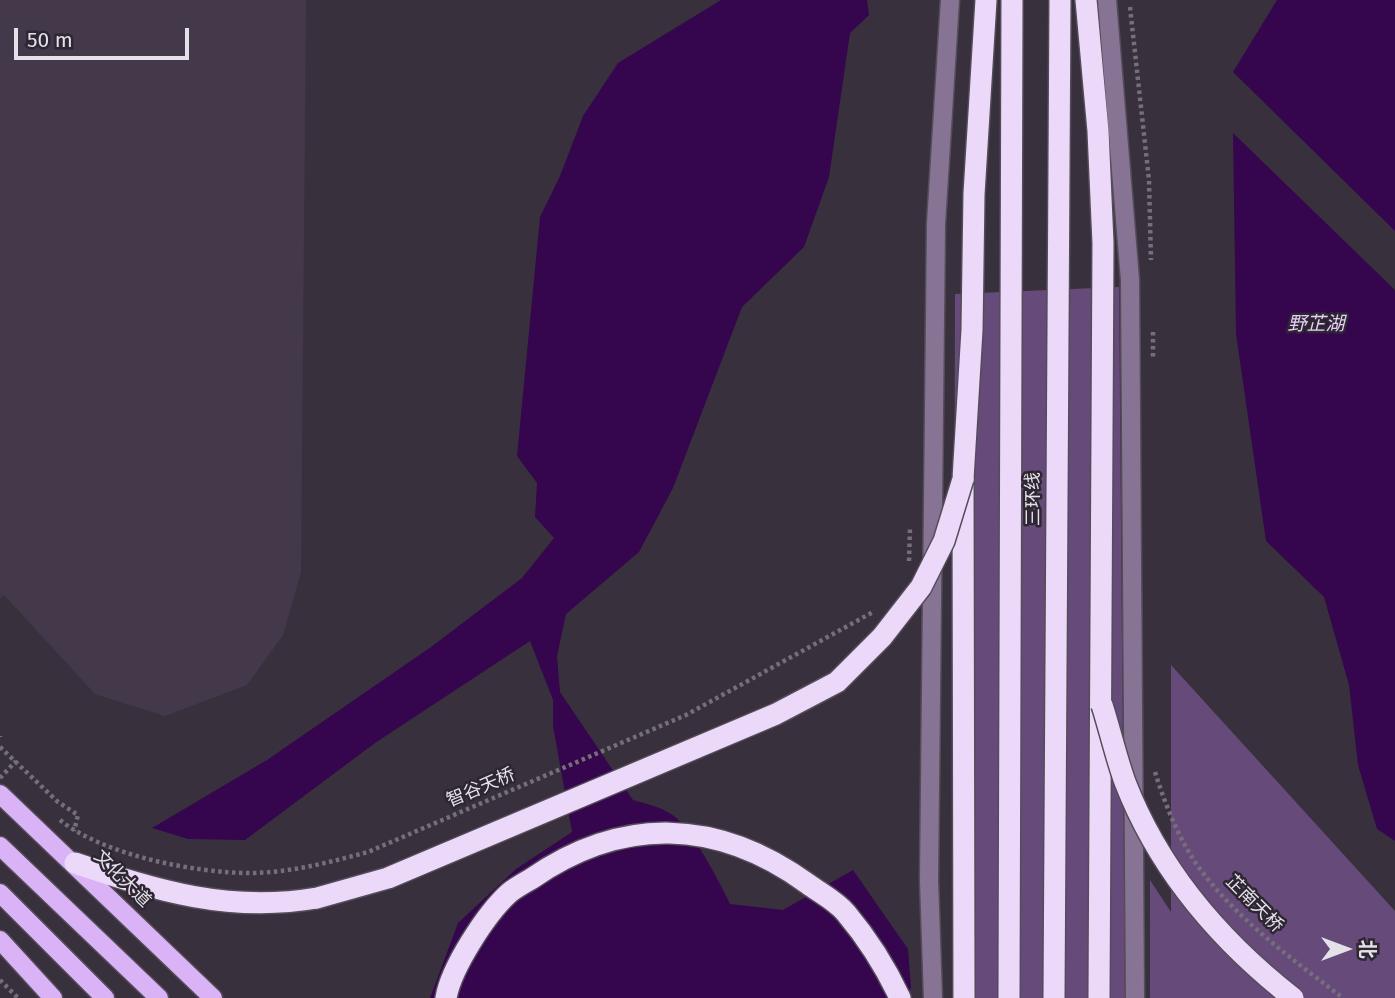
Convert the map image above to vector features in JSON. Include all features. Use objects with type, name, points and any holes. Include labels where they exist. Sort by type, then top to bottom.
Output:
[{"type":"highway","points":[[964,998],[963,479],[972,330],[974,194],[986,0]]},
{"type":"highway","name":"三环线","points":[[1009,998],[1012,0]]},
{"type":"highway","name":"三环线","points":[[1054,998],[1060,0]]},
{"type":"highway","points":[[1086,0],[1098,131],[1102,243],[1099,998]]},
{"type":"highway","points":[[75,863],[145,887],[220,901],[281,904],[317,898],[388,878],[776,714],[837,682],[882,637],[921,587],[944,541],[963,479]]},
{"type":"highway","points":[[1102,705],[1125,782],[1161,857],[1201,913],[1259,971],[1293,998]]},
{"type":"highway","points":[[446,998],[471,943],[508,894],[563,857],[608,840],[620,836],[680,832],[738,846],[787,869],[845,911],[888,973],[900,998]]},
{"type":"main road","name":"文化大道","points":[[0,794],[213,998]]},
{"type":"main road","points":[[0,846],[159,998]]},
{"type":"main road","points":[[0,893],[106,998]]},
{"type":"main road","points":[[0,940],[52,998]]},
{"type":"street","points":[[933,998],[929,880],[936,223],[950,0]]},
{"type":"street","points":[[1107,0],[1130,280],[1135,998]]},
{"type":"path","name":"智谷天桥","points":[[16,761],[58,802],[78,815],[74,831],[145,858],[251,873],[346,858],[368,852],[686,715],[874,611]]},
{"type":"path","points":[[0,747],[16,761],[0,778]]},
{"type":"path","name":"芷南天桥","points":[[1167,811],[1197,865],[1227,898],[1280,950],[1343,998]]},
{"type":"path","points":[[0,979],[18,998]]},
{"type":"shaded area","points":[[0,0],[306,0],[301,572],[283,635],[247,685],[165,716],[95,694],[4,595],[0,598]]},
{"type":"shaded area","points":[[1119,287],[1125,998],[953,998],[955,294]]},
{"type":"shaded area","points":[[1171,665],[1395,911],[1395,998],[1150,998],[1150,880],[1171,912]]},
{"type":"water","points":[[721,0],[867,0],[869,15],[850,33],[829,177],[804,247],[742,307],[673,488],[639,552],[566,614],[557,656],[560,692],[633,800],[654,806],[681,822],[697,844],[730,904],[783,910],[853,870],[908,949],[911,988],[903,998],[430,998],[458,923],[516,869],[572,832],[553,726],[553,700],[530,641],[375,743],[245,840],[188,839],[152,828],[267,760],[431,647],[522,578],[554,538],[535,517],[537,483],[517,456],[540,217],[560,176],[583,116],[618,63]]},
{"type":"water","points":[[1277,0],[1395,0],[1395,231],[1233,72]]},
{"type":"water","name":"野芷湖","points":[[1233,133],[1395,290],[1395,841],[1377,829],[1358,765],[1349,685],[1324,597],[1266,541],[1236,334]]}]
